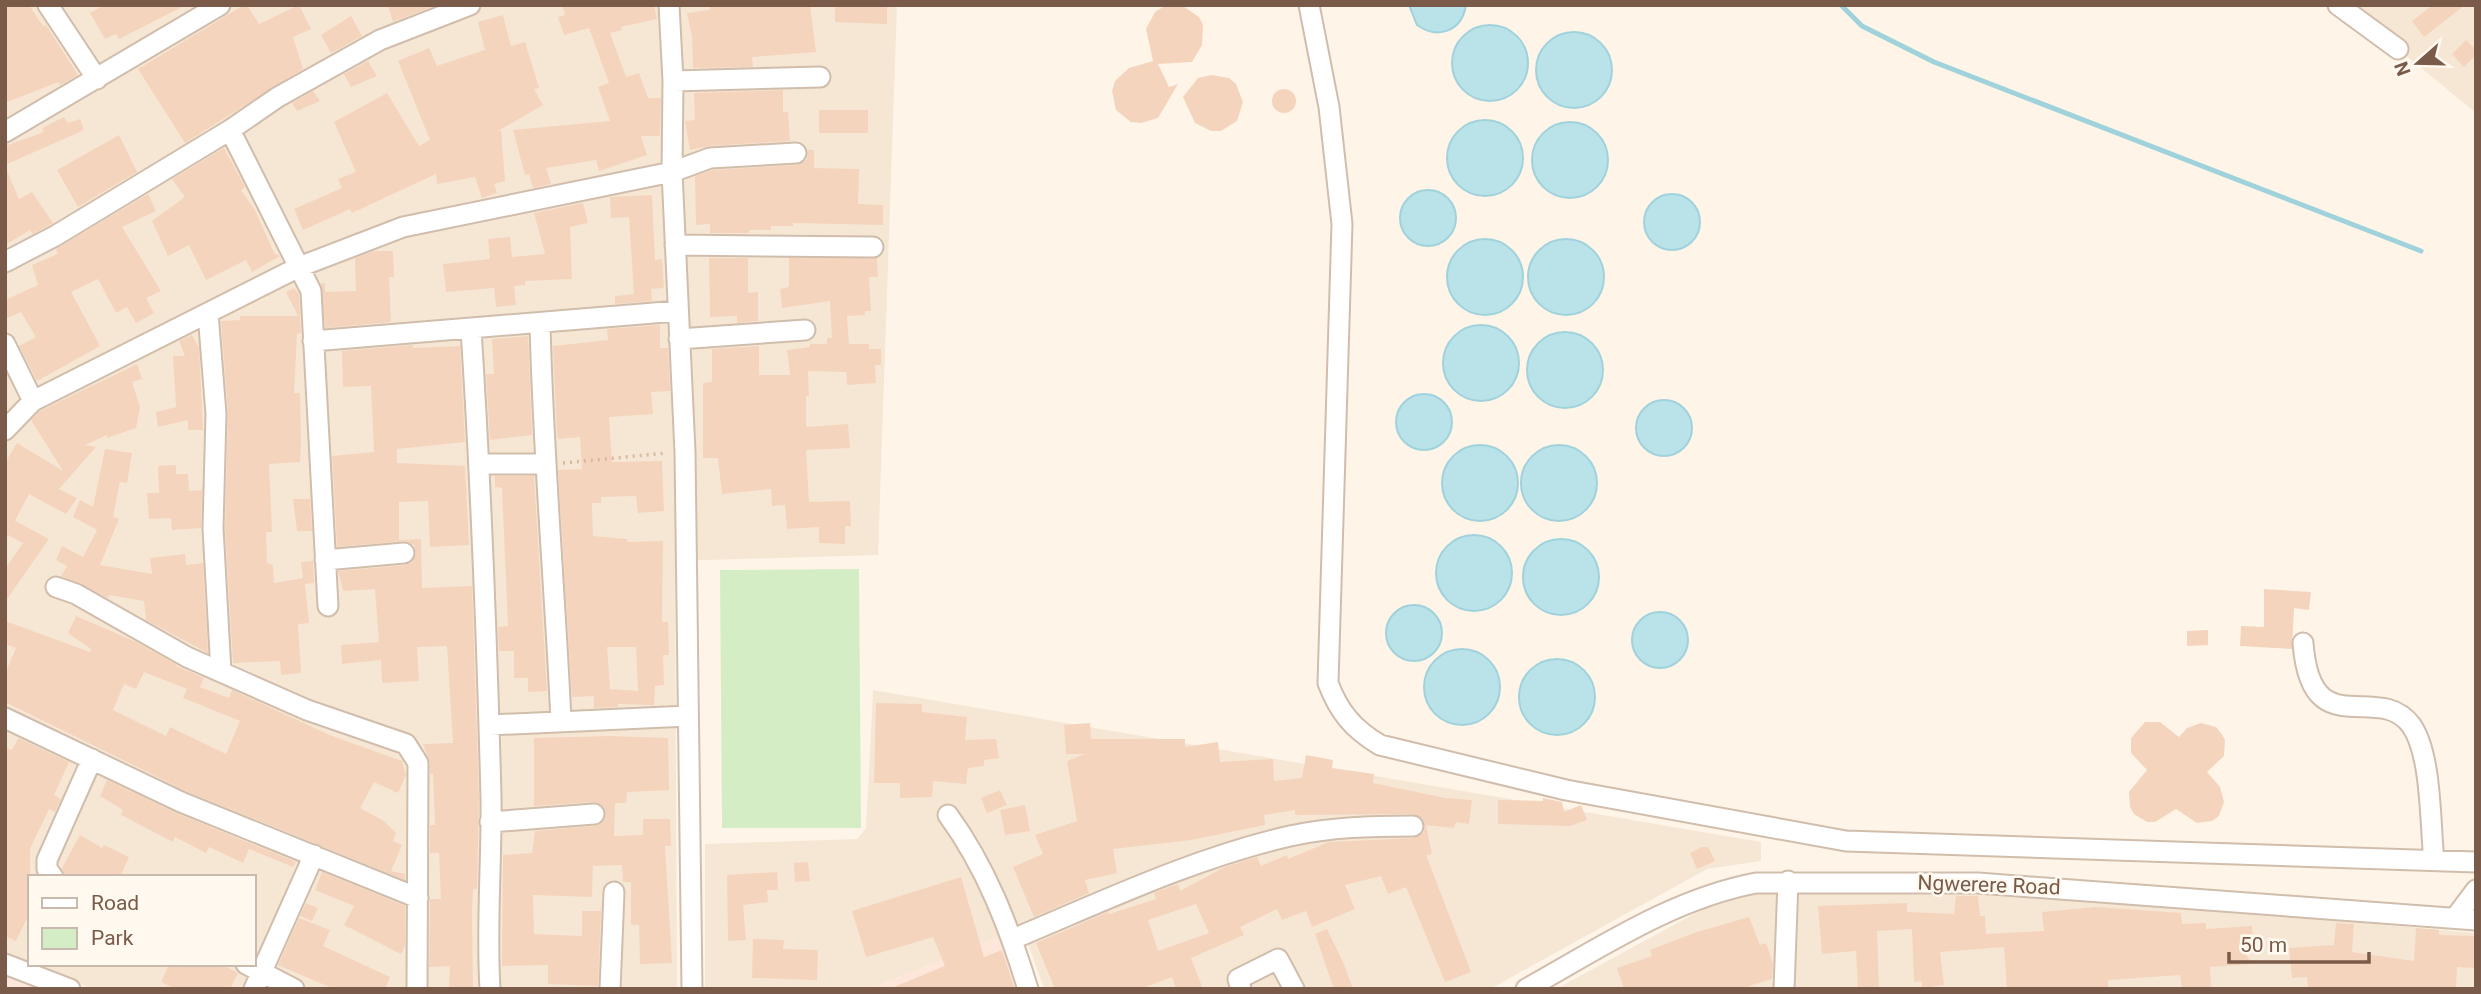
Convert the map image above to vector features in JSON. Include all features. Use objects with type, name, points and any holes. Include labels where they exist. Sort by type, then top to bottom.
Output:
[{"type":"street","points":[[48,5],[97,79]]},
{"type":"street","points":[[5,132],[220,5]]},
{"type":"street","points":[[5,261],[55,236],[230,130],[278,97],[380,40],[470,5]]},
{"type":"street","points":[[669,5],[673,81],[672,172],[685,452],[692,989]]},
{"type":"street","points":[[1309,5],[1329,107],[1342,224],[1328,683],[1338,708],[1357,732],[1380,746],[1566,790],[1846,841],[2476,862]]},
{"type":"street","points":[[2338,5],[2398,49]]},
{"type":"street","points":[[673,81],[820,77]]},
{"type":"street","points":[[230,130],[310,290],[328,606]]},
{"type":"street","points":[[5,430],[33,401],[299,267],[403,227],[672,172],[710,158],[796,153]]},
{"type":"street","points":[[675,245],[873,247]]},
{"type":"street","points":[[313,341],[678,311]]},
{"type":"street","points":[[208,313],[216,414],[213,528],[221,672]]},
{"type":"street","points":[[540,323],[544,464],[556,600],[561,721]]},
{"type":"street","points":[[471,329],[489,725],[490,821],[486,932],[489,989]]},
{"type":"street","points":[[679,339],[805,330]]},
{"type":"street","points":[[5,344],[33,401]]},
{"type":"street","points":[[479,464],[544,464]]},
{"type":"street","points":[[325,560],[404,553]]},
{"type":"street","points":[[57,587],[76,594],[187,657],[307,710],[406,744],[418,763],[416,989]]},
{"type":"street","points":[[2303,643],[2310,685],[2320,696],[2331,702],[2387,710],[2400,715],[2410,725],[2423,755],[2434,861]]},
{"type":"street","points":[[489,725],[688,716]]},
{"type":"street","points":[[5,718],[181,802],[418,898]]},
{"type":"street","points":[[52,875],[47,869],[47,860],[92,760]]},
{"type":"street","points":[[490,821],[594,814]]},
{"type":"street","points":[[948,815],[974,851],[1013,939],[1028,989]]},
{"type":"street","points":[[1013,939],[1211,857],[1291,836],[1336,829],[1413,827]]},
{"type":"street","points":[[294,989],[254,975],[314,855]]},
{"type":"street","points":[[1784,989],[1788,881]]},
{"type":"street","name":"Ngwerere Road","points":[[1526,989],[1671,909],[1724,889],[1788,881],[1978,883],[2476,920]]},
{"type":"street","points":[[2455,918],[2476,891]]},
{"type":"street","points":[[610,989],[614,892]]},
{"type":"street","points":[[1241,989],[1238,979],[1278,959],[1294,989]]},
{"type":"street","points":[[5,964],[70,989]]},
{"type":"path","points":[[544,464],[685,452]]},
{"type":"shaded area","points":[[5,5],[897,5],[878,555],[675,561],[677,989],[92,989],[37,966],[256,966],[256,875],[28,875],[28,962],[5,953]]},
{"type":"shaded area","points":[[2345,5],[2476,5],[2476,113],[2398,49]]},
{"type":"shaded area","points":[[873,690],[1761,842],[1761,861],[1707,869],[1490,989],[1044,989],[1022,927],[870,989],[705,989],[705,844],[857,839],[866,828]]},
{"type":"shaded area","points":[[1972,888],[2476,933],[2476,989],[1556,989],[1703,909],[1769,890]]},
{"type":"shaded area","points":[[1005,934],[1021,989],[870,989]]},
{"type":"shaded area","points":[[5,973],[43,989],[5,989]]},
{"type":"green space","points":[[859,569],[861,828],[722,828],[720,570]]},
{"type":"water","points":[[1409,5],[1466,5],[1464,14],[1454,27],[1433,32],[1417,25]]},
{"type":"water","points":[[1490,25],[1505,28],[1517,36],[1525,48],[1528,63],[1525,78],[1517,90],[1505,98],[1490,101],[1475,98],[1463,90],[1455,78],[1452,63],[1455,48],[1463,36],[1475,28]]},
{"type":"water","points":[[1574,32],[1589,35],[1601,43],[1609,55],[1612,70],[1609,85],[1601,97],[1589,105],[1574,108],[1559,105],[1547,97],[1539,85],[1536,70],[1539,55],[1547,43],[1559,35]]},
{"type":"water","points":[[1485,120],[1500,123],[1512,131],[1520,143],[1523,158],[1520,173],[1512,185],[1500,193],[1485,196],[1470,193],[1458,185],[1450,173],[1447,158],[1450,143],[1458,131],[1470,123]]},
{"type":"water","points":[[1570,122],[1585,125],[1597,133],[1605,145],[1608,160],[1605,175],[1597,187],[1585,195],[1570,198],[1555,195],[1543,187],[1535,175],[1532,160],[1535,145],[1543,133],[1555,125]]},
{"type":"water","points":[[1422,190],[1434,190],[1448,198],[1456,212],[1454,229],[1448,238],[1434,246],[1422,246],[1405,234],[1400,224],[1400,212],[1412,195]]},
{"type":"water","points":[[1666,194],[1678,194],[1692,202],[1700,216],[1698,233],[1692,242],[1678,250],[1666,250],[1649,238],[1644,228],[1644,216],[1656,199]]},
{"type":"water","points":[[1485,239],[1500,242],[1512,250],[1520,262],[1523,277],[1520,292],[1512,304],[1500,312],[1485,315],[1470,312],[1458,304],[1450,292],[1447,277],[1450,262],[1458,250],[1470,242]]},
{"type":"water","points":[[1566,239],[1581,242],[1593,250],[1601,262],[1604,277],[1601,292],[1593,304],[1581,312],[1566,315],[1551,312],[1539,304],[1531,292],[1528,277],[1531,262],[1539,250],[1551,242]]},
{"type":"water","points":[[1481,325],[1496,328],[1508,336],[1516,348],[1519,363],[1516,378],[1508,390],[1496,398],[1481,401],[1466,398],[1454,390],[1446,378],[1443,363],[1446,348],[1454,336],[1466,328]]},
{"type":"water","points":[[1565,332],[1580,335],[1592,343],[1600,355],[1603,370],[1600,385],[1592,397],[1580,405],[1565,408],[1550,405],[1538,397],[1530,385],[1527,370],[1530,355],[1538,343],[1550,335]]},
{"type":"water","points":[[1418,394],[1430,394],[1444,402],[1452,416],[1450,433],[1444,442],[1430,450],[1418,450],[1401,438],[1396,428],[1396,416],[1408,399]]},
{"type":"water","points":[[1658,400],[1670,400],[1684,408],[1692,422],[1690,439],[1684,448],[1670,456],[1658,456],[1641,444],[1636,434],[1636,422],[1648,405]]},
{"type":"water","points":[[1480,445],[1495,448],[1507,456],[1515,468],[1518,483],[1515,498],[1507,510],[1495,518],[1480,521],[1465,518],[1453,510],[1445,498],[1442,483],[1445,468],[1453,456],[1465,448]]},
{"type":"water","points":[[1559,445],[1574,448],[1586,456],[1594,468],[1597,483],[1594,498],[1586,510],[1574,518],[1559,521],[1544,518],[1532,510],[1524,498],[1521,483],[1524,468],[1532,456],[1544,448]]},
{"type":"water","points":[[1474,535],[1489,538],[1501,546],[1509,558],[1512,573],[1509,588],[1501,600],[1489,608],[1474,611],[1459,608],[1447,600],[1439,588],[1436,573],[1439,558],[1447,546],[1459,538]]},
{"type":"water","points":[[1561,539],[1576,542],[1588,550],[1596,562],[1599,577],[1596,592],[1588,604],[1576,612],[1561,615],[1546,612],[1534,604],[1526,592],[1523,577],[1526,562],[1534,550],[1546,542]]},
{"type":"water","points":[[1408,605],[1420,605],[1434,613],[1442,627],[1440,644],[1434,653],[1420,661],[1408,661],[1391,649],[1386,639],[1386,627],[1398,610]]},
{"type":"water","points":[[1654,612],[1666,612],[1680,620],[1688,634],[1686,651],[1680,660],[1666,668],[1654,668],[1637,656],[1632,646],[1632,634],[1644,617]]},
{"type":"water","points":[[1462,649],[1477,652],[1489,660],[1497,672],[1500,687],[1497,702],[1489,714],[1477,722],[1462,725],[1447,722],[1435,714],[1427,702],[1424,687],[1427,672],[1435,660],[1447,652]]},
{"type":"water","points":[[1557,659],[1572,662],[1584,670],[1592,682],[1595,697],[1592,712],[1584,724],[1572,732],[1557,735],[1542,732],[1530,724],[1522,712],[1519,697],[1522,682],[1530,670],[1542,662]]},
{"type":"building","points":[[5,5],[29,5],[43,26],[46,25],[78,75],[60,85],[58,82],[5,103]]},
{"type":"building","points":[[104,5],[186,5],[119,39],[116,34],[105,39],[90,13]]},
{"type":"building","points":[[247,5],[259,24],[299,5],[311,29],[293,37],[303,69],[185,143],[138,69]]},
{"type":"building","points":[[388,5],[436,5],[393,22]]},
{"type":"building","points":[[562,5],[654,5],[657,19],[621,27],[622,30],[610,33],[626,77],[639,73],[648,98],[661,98],[660,136],[641,136],[647,155],[599,171],[596,160],[546,168],[551,184],[533,188],[529,174],[525,175],[513,130],[610,121],[598,87],[609,83],[589,28],[564,35],[558,17],[565,15]]},
{"type":"building","points":[[710,5],[810,5],[816,52],[752,57],[753,67],[693,68],[692,36],[687,13],[710,10]]},
{"type":"building","points":[[835,5],[887,5],[887,24],[835,22]]},
{"type":"building","points":[[2433,5],[2465,5],[2424,37],[2412,21]]},
{"type":"building","points":[[1183,6],[1199,17],[1203,25],[1202,45],[1192,62],[1158,64],[1169,87],[1178,84],[1158,118],[1141,123],[1131,122],[1116,110],[1112,91],[1115,81],[1129,68],[1153,61],[1146,29],[1155,12],[1163,7]]},
{"type":"building","points":[[503,15],[511,46],[525,42],[539,88],[534,89],[543,105],[498,131],[501,131],[505,181],[494,184],[497,193],[482,198],[475,177],[437,184],[436,174],[352,213],[350,209],[303,230],[294,209],[342,188],[338,179],[356,172],[334,122],[387,93],[419,146],[430,140],[398,61],[429,48],[437,66],[485,50],[478,22]]},
{"type":"building","points":[[351,16],[362,36],[331,53],[321,35]]},
{"type":"building","points":[[2466,40],[2476,50],[2476,55],[2464,67],[2452,54]]},
{"type":"building","points":[[368,61],[377,76],[351,87],[344,74]]},
{"type":"building","points":[[1211,75],[1229,78],[1236,84],[1243,102],[1237,121],[1221,131],[1211,131],[1195,123],[1183,97],[1198,78]]},
{"type":"building","points":[[1279,89],[1289,89],[1296,96],[1296,106],[1289,113],[1279,113],[1272,106],[1272,96]]},
{"type":"building","points":[[783,90],[783,112],[788,112],[790,141],[709,146],[690,150],[685,121],[695,120],[694,93]]},
{"type":"building","points":[[313,91],[320,101],[297,111],[292,103]]},
{"type":"building","points":[[819,110],[868,110],[868,133],[819,133]]},
{"type":"building","points":[[64,117],[68,123],[80,119],[84,130],[5,165],[5,146],[44,132],[42,128]]},
{"type":"building","points":[[119,135],[137,172],[78,207],[57,170]]},
{"type":"building","points":[[224,148],[245,187],[241,190],[255,210],[274,253],[280,256],[252,272],[246,260],[206,280],[189,245],[168,256],[152,221],[185,197],[172,179]]},
{"type":"building","points":[[808,150],[814,150],[814,168],[859,169],[858,204],[883,205],[883,225],[793,223],[793,226],[771,226],[771,230],[749,230],[749,233],[710,233],[710,224],[696,225],[695,176],[713,170],[797,165],[807,159]]},
{"type":"building","points":[[5,166],[19,199],[32,192],[53,223],[33,234],[30,230],[5,245]]},
{"type":"building","points":[[148,194],[156,211],[122,227],[161,291],[146,298],[154,313],[136,323],[127,307],[116,313],[98,279],[71,292],[100,346],[37,381],[19,346],[36,337],[21,312],[5,319],[5,300],[38,285],[32,265],[58,254],[56,249]]},
{"type":"building","points":[[652,195],[655,260],[662,259],[664,288],[651,289],[652,301],[615,304],[615,296],[634,294],[629,217],[611,218],[610,197]]},
{"type":"building","points":[[583,203],[588,223],[570,227],[572,279],[525,281],[525,285],[514,286],[516,305],[496,307],[494,288],[446,292],[443,264],[490,259],[488,239],[510,237],[512,257],[545,254],[534,213]]},
{"type":"building","points":[[374,251],[393,251],[394,277],[389,277],[391,322],[325,328],[321,283],[325,283],[325,292],[356,291],[355,258]]},
{"type":"building","points":[[709,258],[748,258],[748,293],[758,292],[758,321],[737,323],[737,316],[710,317]]},
{"type":"building","points":[[789,258],[877,258],[878,277],[869,277],[871,311],[865,311],[865,315],[847,316],[849,344],[869,344],[869,349],[881,349],[881,365],[875,365],[876,383],[847,385],[846,372],[808,371],[806,427],[848,424],[850,448],[806,450],[809,502],[850,501],[851,526],[845,526],[845,544],[819,543],[819,527],[787,529],[785,505],[772,506],[771,489],[722,494],[718,458],[703,458],[703,383],[712,382],[712,349],[759,346],[759,375],[790,375],[787,350],[810,347],[810,344],[827,344],[827,338],[832,338],[830,301],[782,308],[780,289],[789,287]]},
{"type":"building","points":[[294,288],[299,294],[301,333],[297,334],[294,393],[300,393],[300,462],[269,464],[272,532],[266,532],[267,563],[273,565],[274,583],[303,578],[301,562],[313,561],[314,583],[305,584],[309,623],[298,624],[301,673],[281,675],[280,661],[233,663],[225,528],[228,413],[221,321],[240,320],[240,316],[298,316],[286,292]]},
{"type":"building","points":[[660,325],[660,348],[668,348],[670,391],[651,392],[653,414],[609,417],[612,462],[662,461],[664,511],[638,513],[636,496],[601,497],[601,503],[592,503],[593,536],[627,539],[627,542],[663,541],[662,622],[668,622],[669,655],[663,655],[664,685],[655,686],[654,705],[618,704],[618,707],[594,708],[594,696],[572,697],[558,470],[582,469],[580,437],[558,439],[553,346],[608,340],[607,329]],"holes":[[[607,647],[636,647],[638,691],[610,689]]]},
{"type":"building","points":[[192,335],[199,348],[203,430],[188,430],[188,420],[158,427],[156,412],[176,407],[173,356],[185,356],[179,341]]},
{"type":"building","points":[[528,336],[532,435],[490,440],[486,374],[494,374],[492,339]]},
{"type":"building","points":[[413,345],[413,348],[460,346],[465,442],[397,449],[397,463],[465,466],[469,545],[430,547],[428,501],[399,502],[399,540],[421,539],[422,588],[472,586],[479,797],[477,889],[473,889],[472,912],[473,989],[449,989],[450,966],[429,967],[430,899],[441,899],[439,853],[430,853],[430,825],[435,825],[433,774],[430,774],[430,762],[423,744],[453,743],[447,646],[417,647],[419,681],[382,683],[381,660],[342,664],[341,645],[379,642],[375,589],[343,591],[338,571],[406,565],[412,563],[416,553],[414,545],[404,541],[337,547],[332,456],[374,452],[371,386],[343,387],[342,351]]},
{"type":"building","points":[[137,364],[142,379],[132,382],[140,407],[136,428],[107,438],[107,435],[85,445],[96,447],[59,489],[77,498],[66,514],[29,494],[15,521],[49,539],[5,602],[5,569],[23,543],[8,535],[5,539],[5,463],[17,443],[63,471],[31,420],[40,411]]},
{"type":"building","points":[[105,449],[132,453],[127,483],[120,482],[113,517],[119,519],[100,565],[152,574],[150,558],[185,554],[186,565],[203,563],[208,653],[146,620],[144,601],[109,595],[108,598],[61,576],[67,566],[56,560],[62,546],[83,557],[97,530],[73,517],[80,500],[93,507]]},
{"type":"building","points":[[176,465],[176,474],[188,474],[189,491],[202,490],[201,528],[172,530],[171,518],[149,519],[147,493],[159,493],[158,466]]},
{"type":"building","points":[[495,476],[534,476],[547,691],[528,692],[528,678],[514,678],[514,651],[499,651],[498,627],[508,626],[502,488],[495,487]]},
{"type":"building","points":[[293,499],[310,499],[312,531],[297,531]]},
{"type":"building","points":[[2264,589],[2311,592],[2309,610],[2294,608],[2292,649],[2240,646],[2241,626],[2264,627]]},
{"type":"building","points":[[76,616],[134,641],[177,665],[174,665],[204,678],[200,687],[229,698],[232,690],[332,736],[402,761],[406,775],[398,793],[374,782],[360,808],[384,821],[396,833],[393,841],[402,845],[391,871],[405,874],[405,880],[186,791],[5,702],[5,674],[16,648],[5,644],[5,621],[90,652],[91,649],[68,633]],"holes":[[[144,672],[187,689],[183,698],[240,721],[226,754],[170,727],[166,736],[113,710],[124,684],[136,689]]]},
{"type":"building","points":[[2208,630],[2208,645],[2187,646],[2187,631]]},
{"type":"building","points":[[876,703],[922,704],[922,712],[967,717],[965,740],[996,739],[999,758],[984,760],[984,766],[968,768],[966,784],[933,781],[932,797],[900,798],[900,783],[874,783]]},
{"type":"building","points":[[2145,722],[2160,722],[2179,737],[2187,728],[2201,723],[2216,727],[2221,733],[2225,740],[2224,756],[2207,772],[2220,787],[2224,802],[2219,816],[2212,821],[2197,823],[2176,809],[2155,822],[2147,822],[2134,814],[2130,807],[2129,792],[2147,770],[2131,753],[2131,738]]},
{"type":"building","points":[[1090,723],[1091,739],[1185,739],[1185,747],[1218,742],[1220,762],[1273,759],[1274,781],[1302,778],[1306,755],[1333,760],[1332,768],[1374,774],[1373,783],[1445,798],[1472,800],[1469,824],[1456,822],[1454,828],[1426,825],[1432,854],[1426,855],[1471,972],[1445,982],[1406,887],[1388,894],[1381,876],[1345,885],[1355,909],[1312,927],[1306,911],[1282,920],[1277,909],[1240,927],[1244,935],[1191,958],[1203,989],[1176,989],[1172,977],[1140,989],[1055,989],[1036,943],[1108,912],[1109,914],[1156,899],[1154,893],[1178,884],[1180,891],[1225,867],[1257,857],[1261,866],[1287,855],[1288,859],[1329,842],[1414,838],[1423,833],[1425,827],[1423,819],[1413,814],[1295,815],[1295,810],[1264,815],[1265,825],[1191,840],[1113,849],[1117,873],[1085,880],[1089,893],[1034,917],[1013,867],[1043,854],[1035,835],[1077,821],[1067,761],[1085,754],[1066,754],[1064,725]],"holes":[[[1196,904],[1209,933],[1158,951],[1148,920]]]},
{"type":"building","points":[[18,738],[69,762],[54,795],[61,799],[55,812],[49,809],[30,849],[28,916],[16,941],[5,936],[5,747],[12,750]]},
{"type":"building","points":[[534,738],[668,738],[669,790],[627,792],[626,803],[615,803],[614,836],[643,835],[643,819],[670,819],[671,846],[665,846],[672,963],[640,964],[639,925],[631,925],[631,882],[623,882],[622,865],[593,866],[592,897],[533,895],[534,934],[582,936],[582,911],[601,911],[598,986],[548,984],[548,965],[502,966],[503,855],[532,853],[535,831],[595,826],[605,819],[604,808],[594,802],[534,806]]},
{"type":"building","points":[[107,780],[176,813],[296,862],[293,867],[249,849],[243,863],[209,847],[206,853],[175,837],[173,842],[121,815],[123,810],[100,796]]},
{"type":"building","points":[[1000,790],[1007,805],[987,813],[981,798]]},
{"type":"building","points":[[1543,798],[1562,802],[1564,812],[1581,805],[1587,820],[1570,826],[1498,824],[1498,800],[1543,801]]},
{"type":"building","points":[[1025,805],[1030,831],[1005,835],[1000,810]]},
{"type":"building","points":[[80,835],[102,848],[104,845],[129,857],[121,875],[64,875],[62,868]]},
{"type":"building","points":[[1708,847],[1715,861],[1697,869],[1690,853]]},
{"type":"building","points":[[808,862],[810,881],[795,882],[794,863]]},
{"type":"building","points":[[322,872],[405,906],[405,946],[401,954],[344,925],[354,906],[315,890]]},
{"type":"building","points":[[777,872],[778,890],[767,890],[768,902],[743,905],[746,940],[728,941],[727,875]]},
{"type":"building","points":[[961,877],[984,957],[1002,950],[1015,989],[889,989],[945,966],[933,937],[866,957],[852,911]]},
{"type":"building","points":[[1956,896],[1978,896],[1980,916],[1985,916],[1986,934],[2044,931],[2042,912],[2096,907],[2181,913],[2182,924],[2206,923],[2206,929],[2252,926],[2254,950],[2245,951],[2251,964],[2210,967],[2211,989],[2182,989],[2180,975],[2108,980],[2108,987],[2089,989],[2007,989],[2004,947],[1940,952],[1944,985],[1922,988],[1922,981],[1914,982],[1912,929],[1877,931],[1879,989],[1858,989],[1856,951],[1822,954],[1818,906],[1907,903],[1907,912],[1954,914]]},
{"type":"building","points":[[306,903],[318,908],[312,921],[300,916]]},
{"type":"building","points":[[1749,917],[1760,945],[1766,943],[1773,964],[1772,979],[1749,986],[1750,989],[1624,989],[1617,968],[1652,956],[1650,950],[1694,933]]},
{"type":"building","points":[[299,918],[330,930],[323,946],[390,977],[385,989],[334,989],[278,965]]},
{"type":"building","points":[[2336,923],[2354,924],[2352,952],[2414,961],[2416,928],[2439,930],[2439,935],[2475,936],[2474,968],[2457,967],[2456,988],[2308,989],[2307,977],[2292,978],[2289,948],[2334,945]]},
{"type":"building","points":[[1327,929],[1353,989],[1334,989],[1315,934]]},
{"type":"building","points":[[753,939],[784,940],[783,949],[818,950],[817,980],[752,978]]},
{"type":"building","points":[[168,966],[225,966],[238,973],[230,989],[176,989],[161,982]]},
{"type":"waterway","points":[[1841,5],[1862,26],[1934,62],[2421,251]]}]
